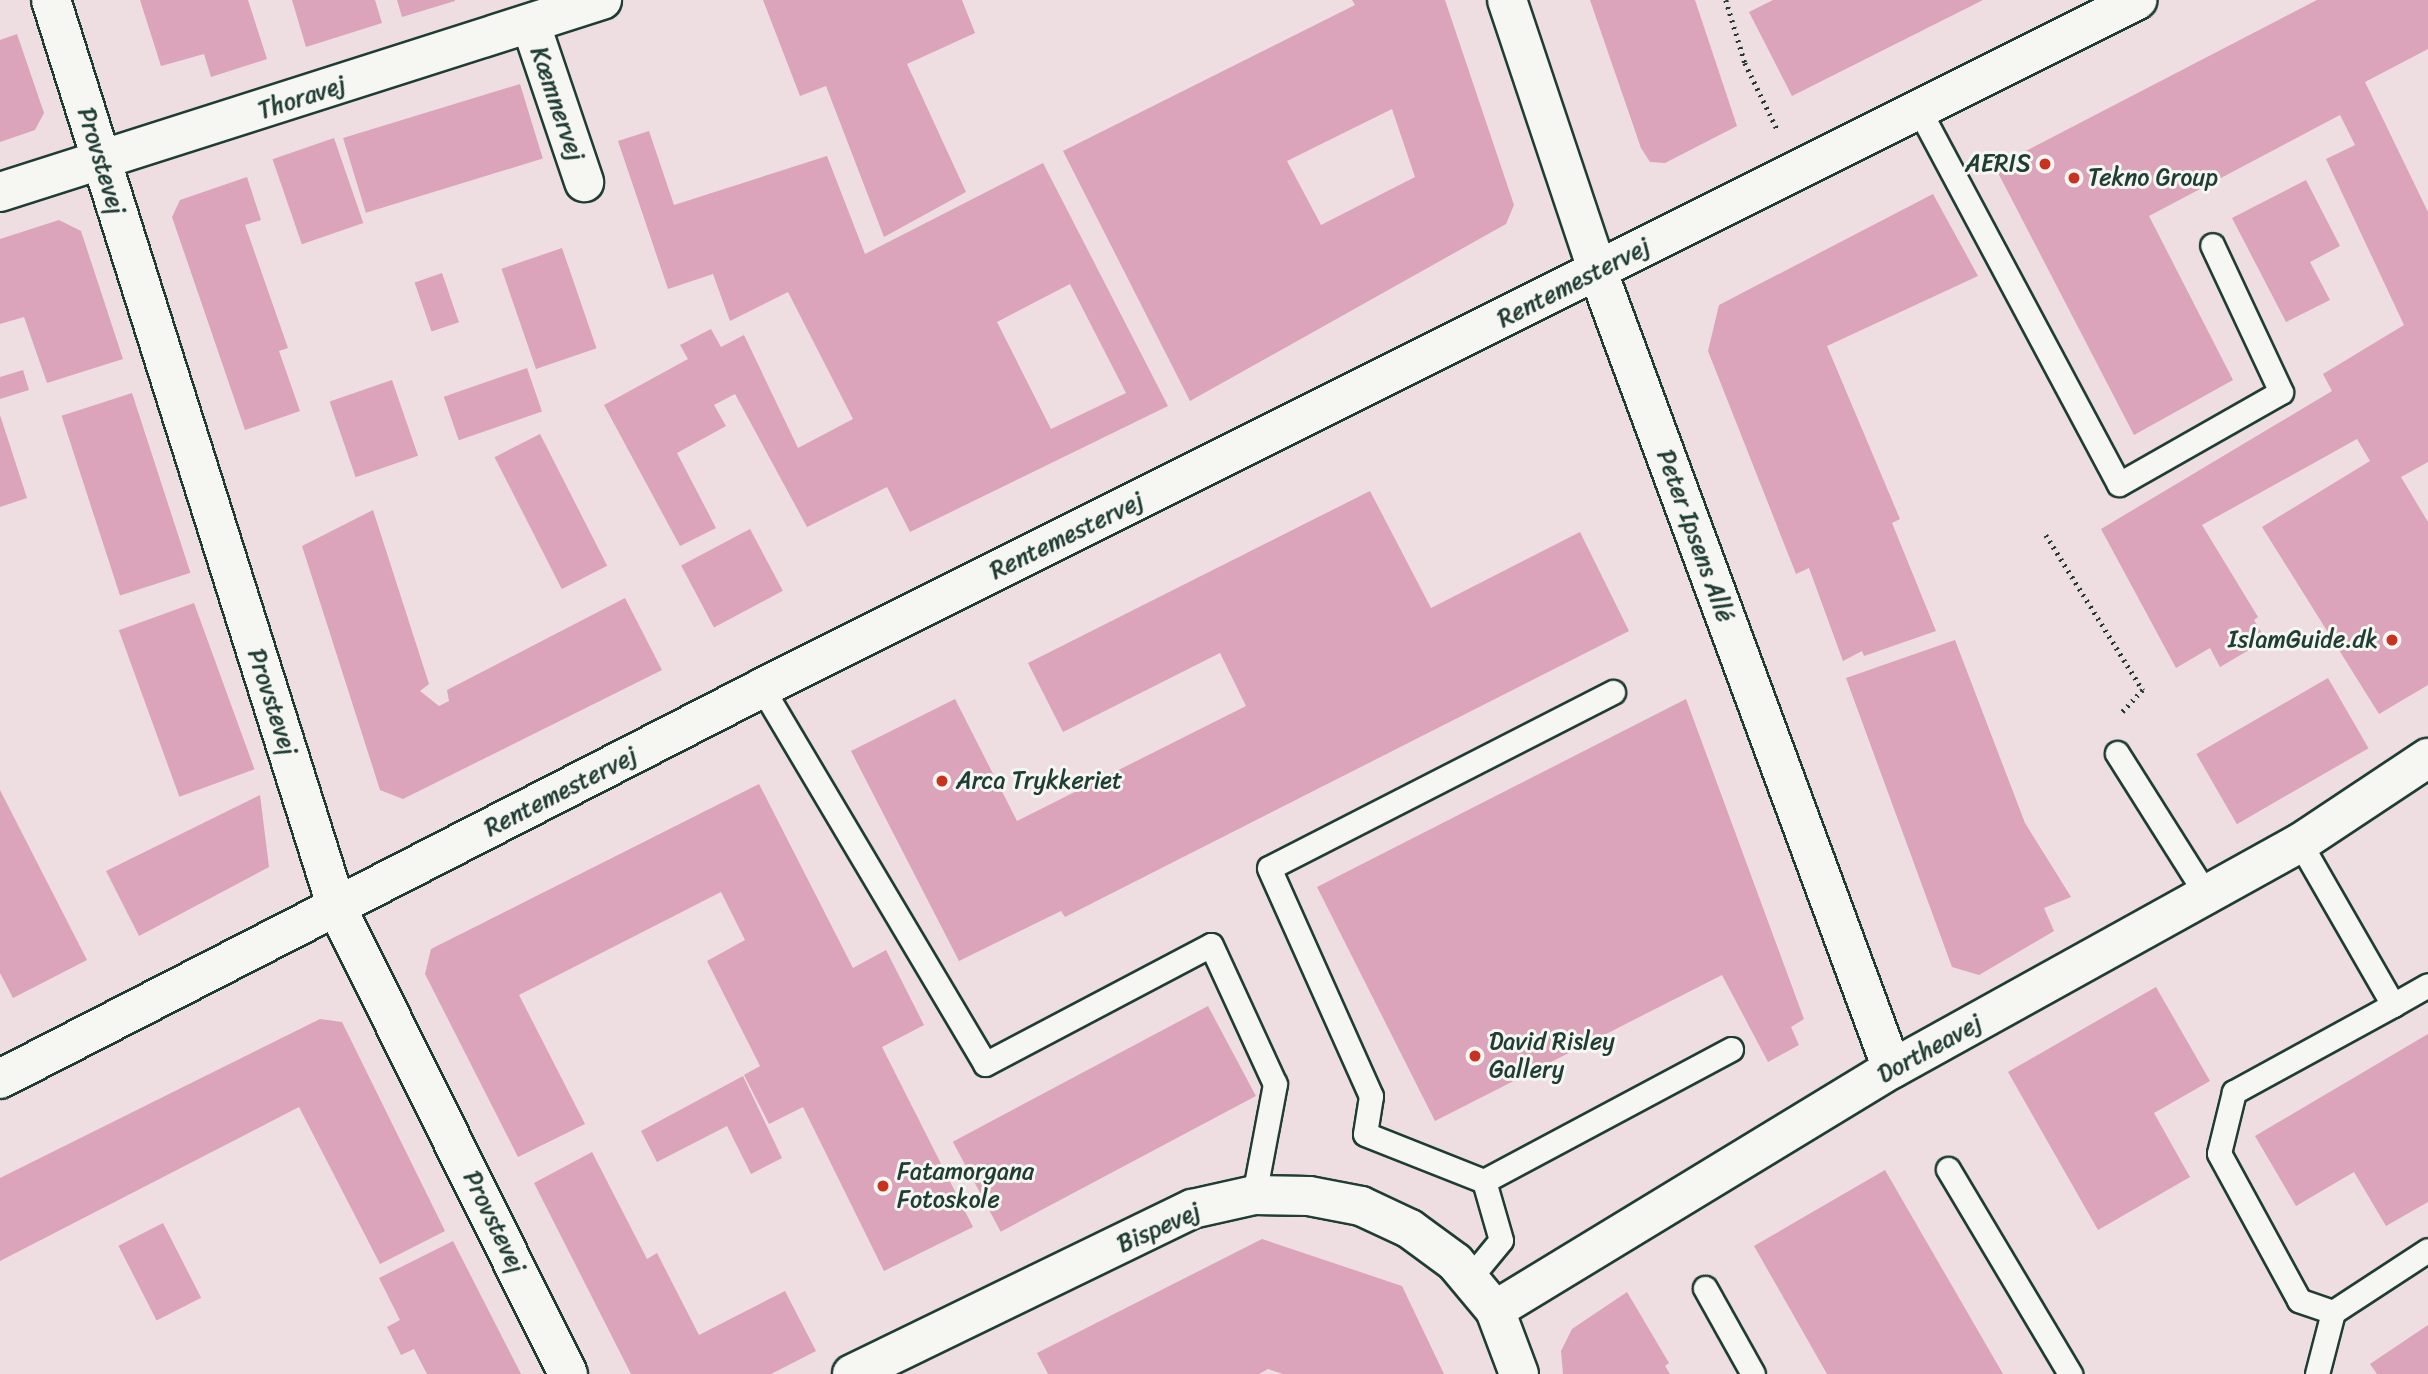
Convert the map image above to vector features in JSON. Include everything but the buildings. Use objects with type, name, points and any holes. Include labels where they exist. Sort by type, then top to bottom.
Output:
[{"type":"street","name":"Provstevej","points":[[51,0],[337,908],[568,1374]]},
{"type":"street","name":"Thoravej","points":[[0,192],[531,25],[602,0]]},
{"type":"street","name":"Peter Ipsens Allé","points":[[1507,0],[1598,272],[1892,1069]]},
{"type":"street","name":"Rentemestervej","points":[[0,1079],[762,688],[2137,0]]},
{"type":"street","name":"Kæmnervej","points":[[531,25],[584,182]]},
{"type":"street","name":"Dortheavej","points":[[1494,1310],[1892,1069],[2300,843],[2428,758]]},
{"type":"street","name":"Bispevej","points":[[852,1374],[1192,1209],[1254,1195],[1309,1196],[1361,1206],[1410,1229],[1469,1279],[1494,1310]]},
{"type":"street","points":[[1494,1310],[1519,1374]]},
{"type":"lane","points":[[1918,108],[2119,484],[2281,392],[2212,245]]},
{"type":"lane","points":[[762,688],[985,1064],[1211,945],[1275,1084],[1254,1195]]},
{"type":"lane","points":[[1613,692],[1269,868],[1371,1096],[1365,1134],[1484,1181],[1731,1049]]},
{"type":"lane","points":[[2117,753],[2207,896]]},
{"type":"lane","points":[[2300,843],[2393,1005]]},
{"type":"lane","points":[[2333,1312],[2299,1300],[2220,1153],[2234,1092],[2428,985]]},
{"type":"lane","points":[[1948,1169],[2070,1374]]},
{"type":"lane","points":[[1469,1279],[1501,1240],[1484,1181]]},
{"type":"lane","points":[[2317,1374],[2333,1312],[2428,1250]]},
{"type":"lane","points":[[1704,1288],[1753,1374]]},
{"type":"path","points":[[1726,0],[1745,63],[1798,170]]},
{"type":"path","points":[[2046,535],[2143,690],[2118,717],[2125,726],[2117,753]]},
{"type":"place","name":"AERIS","points":[[2045,164]]},
{"type":"place","name":"Tekno Group","points":[[2074,178]]},
{"type":"place","name":"IslamGuide.dk","points":[[2392,640]]},
{"type":"place","name":"Arca Trykkeriet","points":[[942,781]]},
{"type":"place","name":"David Risley Gallery","points":[[1475,1056]]},
{"type":"place","name":"Fatamorgana Fotoskole","points":[[883,1186]]}]
